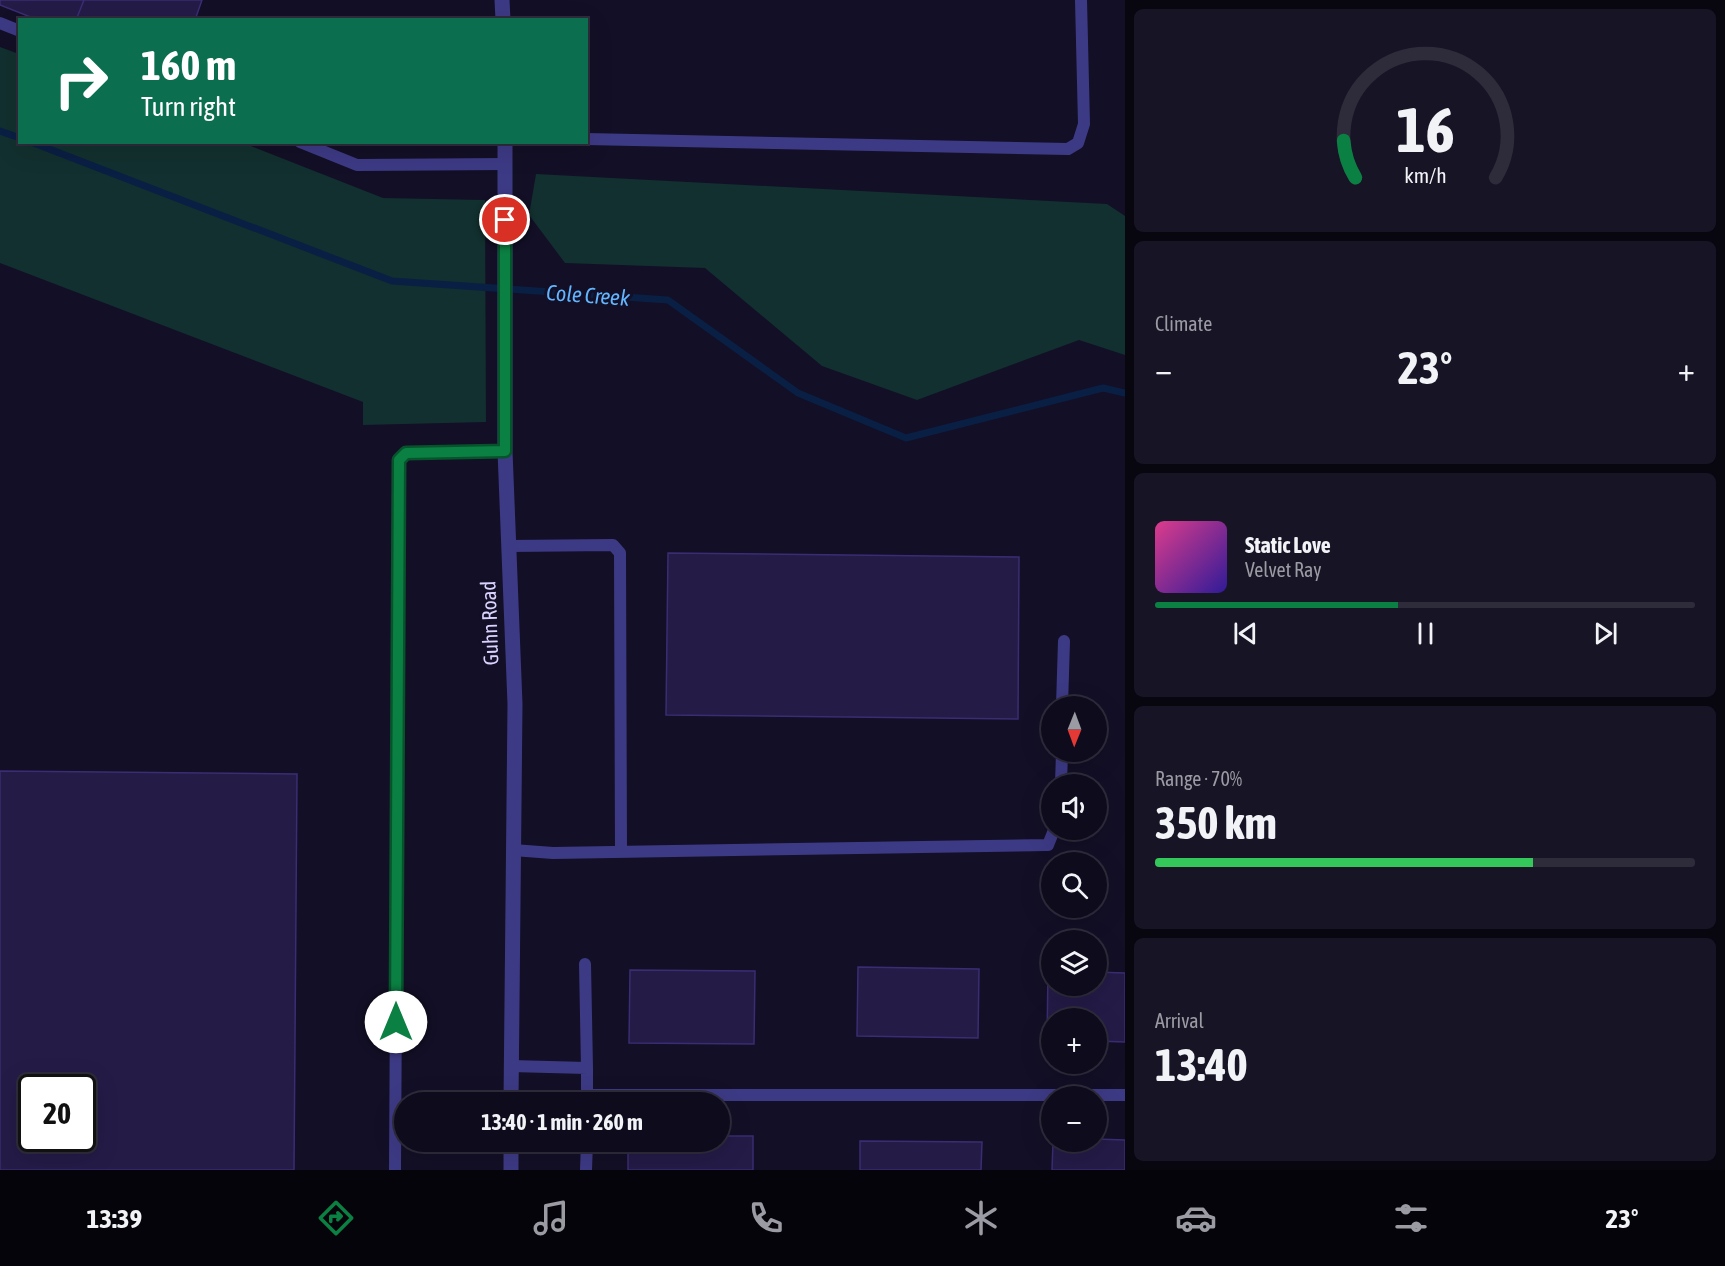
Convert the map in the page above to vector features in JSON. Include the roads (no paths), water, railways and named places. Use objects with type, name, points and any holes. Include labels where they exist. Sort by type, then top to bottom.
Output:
[{"type":"street","points":[[502,0],[503,18]]},
{"type":"street","name":"Guhn Road","points":[[505,144],[505,451],[515,704],[511,1092]]},
{"type":"street","points":[[511,1152],[511,1170]]},
{"type":"lane","points":[[588,139],[1068,149],[1078,143],[1084,124],[1081,0]]},
{"type":"lane","points":[[0,23],[18,30]]},
{"type":"lane","points":[[305,144],[357,165],[506,164]]},
{"type":"lane","points":[[395,1170],[399,460],[406,453],[505,451]]},
{"type":"lane","points":[[508,546],[613,545],[620,553],[621,852]]},
{"type":"lane","points":[[1062,696],[1064,641]]},
{"type":"lane","points":[[513,850],[553,853],[1048,845],[1050,840]]},
{"type":"lane","points":[[585,964],[587,1092]]},
{"type":"lane","points":[[512,1066],[587,1068]]},
{"type":"lane","points":[[730,1098],[1125,1095]]},
{"type":"lane","points":[[586,1152],[586,1170]]},
{"type":"waterway","name":"Cole Creek","points":[[0,131],[18,137]]},
{"type":"waterway","name":"Cole Creek","points":[[36,144],[392,281],[668,300],[798,393],[906,438],[1103,388],[1125,393]]}]
